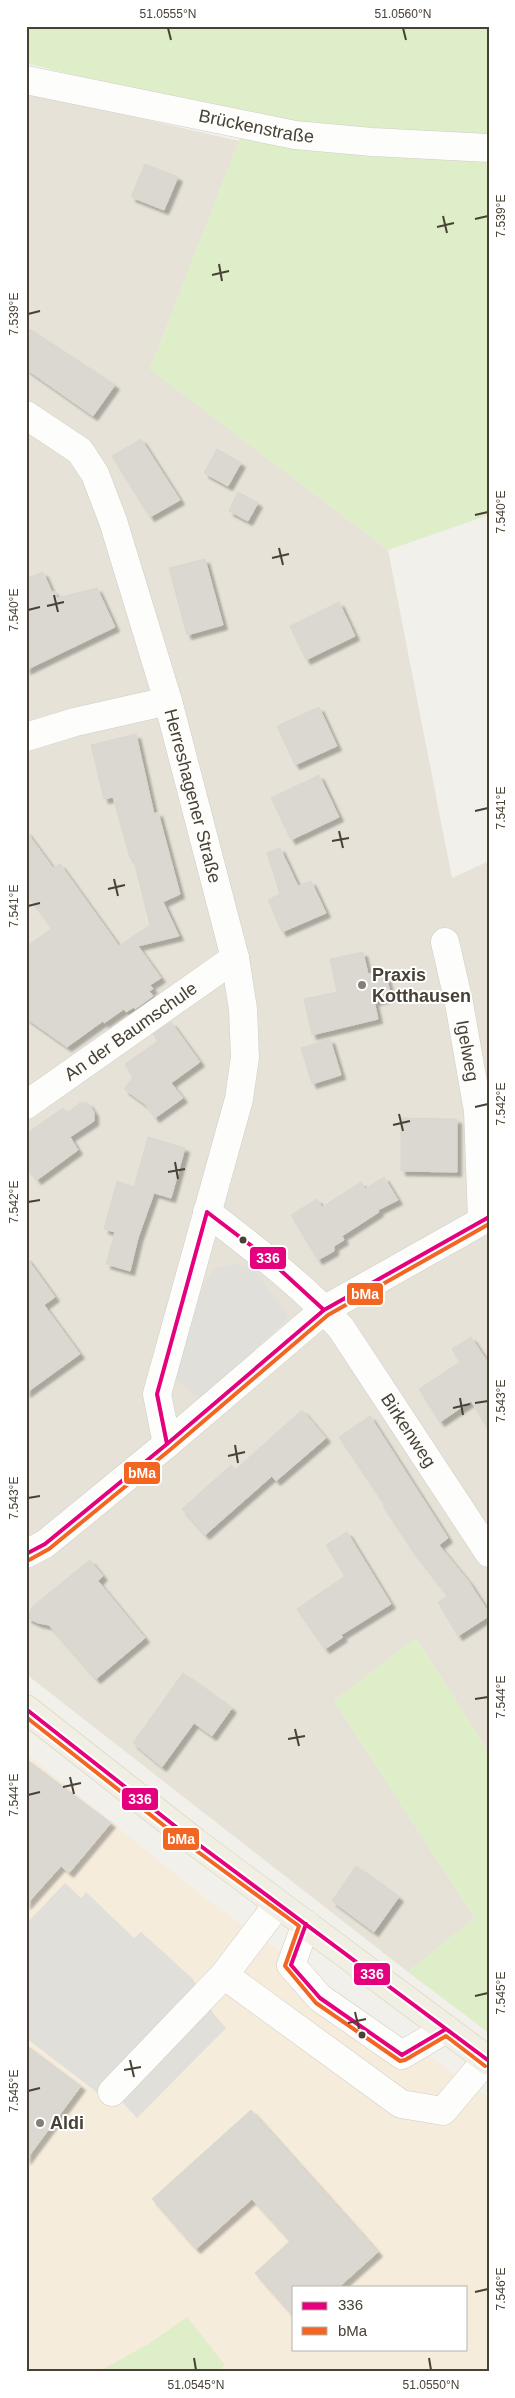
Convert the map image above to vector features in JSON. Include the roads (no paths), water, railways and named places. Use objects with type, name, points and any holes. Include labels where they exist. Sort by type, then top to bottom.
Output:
[{"type":"main road","points":[[26,1709],[194,1841],[488,2060]]},
{"type":"street","name":"Brückenstraße","points":[[26,80],[189,115],[294,135],[372,142],[489,148]]},
{"type":"street","name":"Herreshagener Straße","points":[[26,414],[80,452],[95,474],[113,521],[168,701],[235,958],[243,1009],[245,1057],[239,1099],[157,1394],[167,1444]]},
{"type":"street","points":[[26,737],[75,722],[168,701]]},
{"type":"street","name":"Igelweg","points":[[445,942],[459,1003],[478,1111],[486,1218]]},
{"type":"street","name":"An der Baumschule","points":[[26,1106],[235,958]]},
{"type":"street","points":[[207,1212],[265,1256],[324,1310]]},
{"type":"street","points":[[26,1569],[36,1549],[167,1444],[324,1310],[486,1218]]},
{"type":"street","name":"Birkenweg","points":[[324,1310],[341,1328],[489,1553]]},
{"type":"street","points":[[112,2092],[224,1975],[278,1904]]},
{"type":"street","points":[[306,1924],[291,1965],[320,1998],[402,2055],[446,2028]]},
{"type":"street","points":[[224,1975],[401,2104],[443,2111],[488,2060]]},
{"type":"place","name":"Praxis Kotthausen","points":[[362,985]]},
{"type":"place","name":"Aldi","points":[[40,2123]]}]
